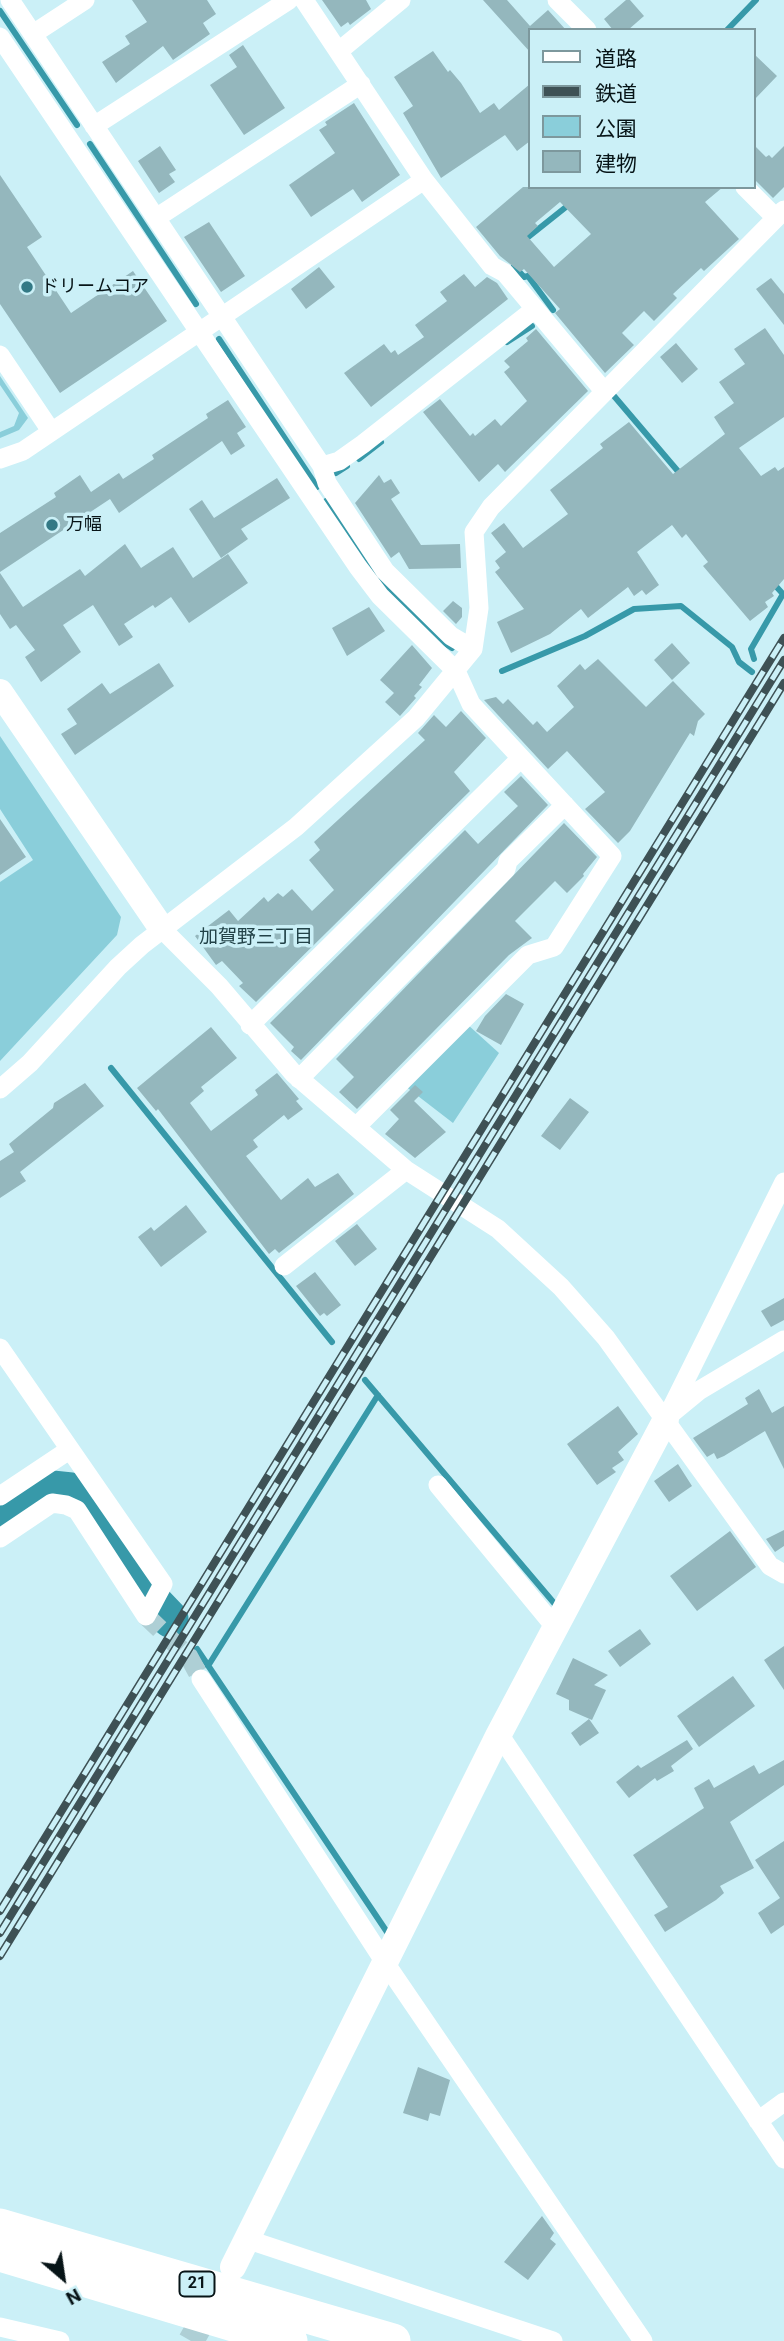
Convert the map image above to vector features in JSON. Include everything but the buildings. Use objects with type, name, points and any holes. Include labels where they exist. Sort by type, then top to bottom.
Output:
[{"type":"highway","name":"21","points":[[0,2211],[170,2264],[180,2279]]},
{"type":"highway","name":"21","points":[[0,2226],[393,2341]]},
{"type":"highway","name":"21","points":[[0,2254],[290,2341]]},
{"type":"highway","name":"21","points":[[0,2273],[197,2325],[246,2328]]},
{"type":"street","points":[[10,0],[322,466],[330,488],[385,571],[451,636],[473,649]]},
{"type":"street","points":[[33,34],[85,0]]},
{"type":"street","points":[[94,125],[289,0]]},
{"type":"street","points":[[304,0],[424,180],[492,266],[505,273],[604,391]]},
{"type":"street","points":[[340,51],[401,0]]},
{"type":"street","points":[[557,0],[585,28]]},
{"type":"street","points":[[0,37],[198,333],[380,596],[456,671],[471,704],[612,856],[554,947],[528,955],[356,1127]]},
{"type":"street","points":[[156,218],[361,84]]},
{"type":"street","points":[[0,459],[23,451],[424,180]]},
{"type":"street","points":[[0,1088],[30,1063],[118,967],[162,929],[187,914],[334,794],[416,718],[456,671],[473,649],[480,608],[474,532],[491,507],[780,214],[748,189]]},
{"type":"street","points":[[322,466],[339,461],[363,444],[535,309]]},
{"type":"street","points":[[0,355],[51,431]]},
{"type":"street","points":[[0,692],[162,929],[194,960],[299,1079],[406,1170],[498,1229],[561,1287],[606,1338],[771,1566],[784,1574]]},
{"type":"street","points":[[250,1025],[521,758]]},
{"type":"street","points":[[299,1079],[565,805]]},
{"type":"street","points":[[284,1266],[406,1170]]},
{"type":"street","points":[[233,2267],[249,2240],[283,2164],[386,1964],[499,1734],[666,1419],[784,1182]]},
{"type":"street","points":[[666,1419],[700,1390],[784,1340]]},
{"type":"street","points":[[0,1348],[163,1584],[146,1616],[77,1510],[52,1503],[0,1538]]},
{"type":"street","points":[[0,1496],[68,1450]]},
{"type":"street","points":[[438,1485],[555,1627]]},
{"type":"street","points":[[201,1679],[386,1964],[643,2341]]},
{"type":"street","points":[[499,1734],[784,2159]]},
{"type":"street","points":[[758,2121],[784,2102]]},
{"type":"street","points":[[249,2240],[553,2341]]},
{"type":"street","points":[[0,2327],[60,2341]]},
{"type":"green space","points":[[0,376],[28,418],[19,430],[0,438],[0,432],[14,426],[19,413],[0,385]]},
{"type":"green space","points":[[0,736],[121,917],[117,935],[0,1061],[0,882],[33,860],[0,809]]},
{"type":"green space","points":[[467,1024],[499,1053],[453,1123],[405,1086]]},
{"type":"waterway","points":[[729,28],[756,0]]},
{"type":"waterway","points":[[0,11],[77,125]]},
{"type":"waterway","points":[[90,144],[196,304]]},
{"type":"waterway","points":[[522,242],[571,203]]},
{"type":"waterway","points":[[514,266],[524,277],[528,276],[553,310]]},
{"type":"waterway","points":[[507,342],[532,326]]},
{"type":"waterway","points":[[219,339],[317,487]]},
{"type":"waterway","points":[[614,396],[682,476]]},
{"type":"waterway","points":[[359,459],[381,442]]},
{"type":"waterway","points":[[336,473],[347,466]]},
{"type":"waterway","points":[[326,501],[377,577],[440,640],[452,648]]},
{"type":"waterway","points":[[754,659],[751,649],[783,594],[773,583]]},
{"type":"waterway","points":[[502,671],[585,636],[634,609],[681,606],[732,647],[739,662],[752,672]]},
{"type":"waterway","points":[[111,1068],[332,1342]]},
{"type":"waterway","points":[[365,1380],[554,1603]]},
{"type":"waterway","points":[[208,1666],[378,1395]]},
{"type":"waterway","points":[[0,1519],[39,1493],[52,1489],[71,1491],[88,1501],[149,1597],[170,1619]]},
{"type":"waterway","points":[[197,1649],[389,1935]]},
{"type":"tunnel","points":[[146,1616],[189,1657],[201,1679]]},
{"type":"tunnel","points":[[191,2341],[213,2302]]},
{"type":"railway","points":[[0,1911],[784,638]]},
{"type":"railway","points":[[0,1933],[784,660]]},
{"type":"railway","points":[[0,1956],[784,683]]},
{"type":"place","name":"ドリームコア","points":[[27,287]]},
{"type":"place","name":"万幅","points":[[52,525]]},
{"type":"district","name":"加賀野三丁目","points":[[256,938]]}]
